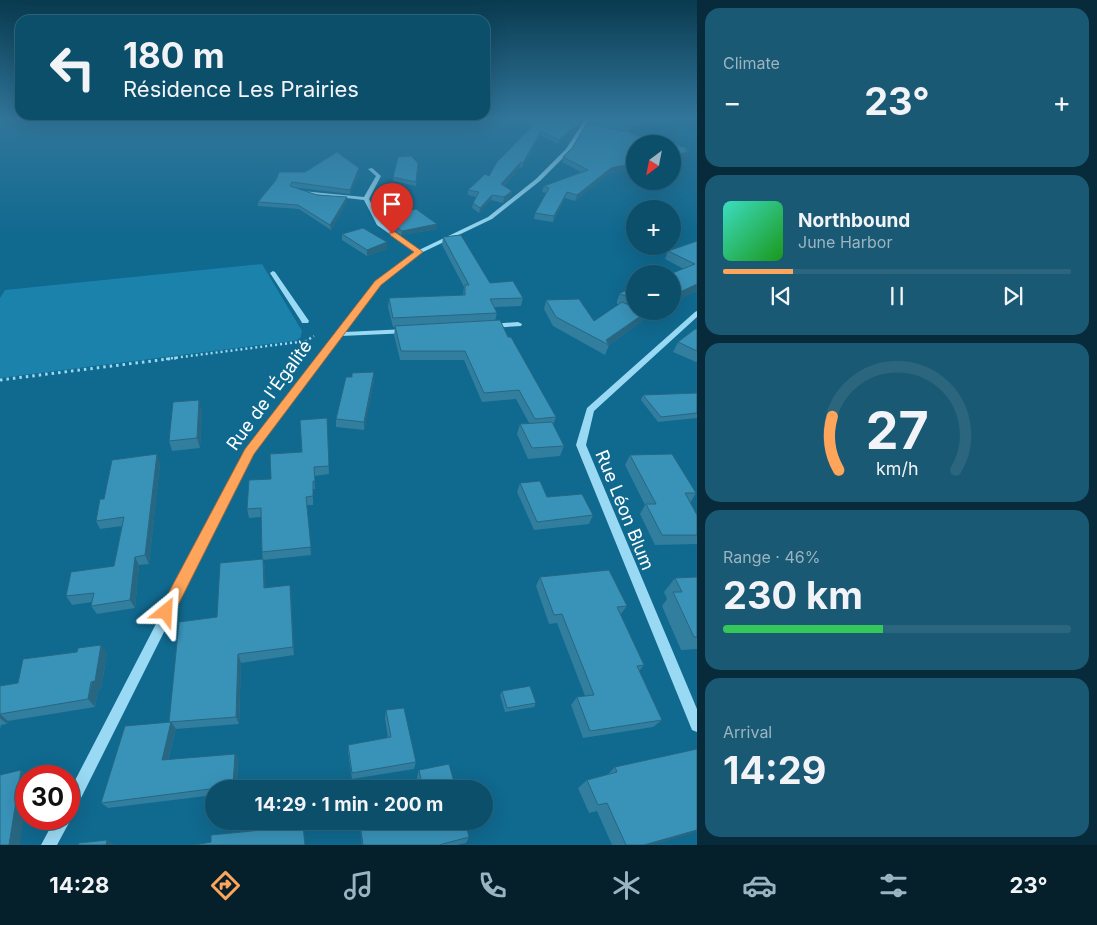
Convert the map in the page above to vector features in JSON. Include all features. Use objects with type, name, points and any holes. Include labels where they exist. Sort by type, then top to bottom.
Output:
[{"type":"street","name":"Rue de l'Égalité","points":[[80,784],[249,452],[338,334],[378,283],[419,252],[490,218],[538,180],[561,157]]},
{"type":"street","points":[[366,199],[379,176],[370,169]]},
{"type":"street","points":[[300,191],[366,199]]},
{"type":"street","points":[[366,199],[378,224],[419,252]]},
{"type":"street","points":[[273,272],[305,321]]},
{"type":"street","name":"Rue Léon Blum","points":[[697,313],[590,410],[581,444],[697,725]]},
{"type":"street","points":[[478,326],[518,324]]},
{"type":"street","points":[[338,334],[418,330]]},
{"type":"street","points":[[50,845],[58,830]]},
{"type":"path","points":[[0,380],[306,340],[314,336]]},
{"type":"shaded area","points":[[262,264],[302,331],[300,340],[0,378],[0,298],[5,290]]},
{"type":"building","points":[[328,157],[344,157],[359,168],[350,190],[292,182],[290,186],[317,195],[347,197],[330,225],[298,205],[258,202],[276,180],[279,172],[305,172]]},
{"type":"building","points":[[398,157],[412,157],[418,163],[416,182],[393,177]]},
{"type":"building","points":[[501,157],[526,157],[523,163],[521,162],[501,184],[512,191],[504,197],[492,195],[480,208],[473,203],[479,192],[468,190],[485,174],[489,176]]},
{"type":"building","points":[[564,157],[626,157],[626,165],[611,168],[577,195],[567,192],[554,216],[535,213],[549,188],[544,186],[588,170]]},
{"type":"building","points":[[416,209],[437,224],[402,231],[383,217],[383,216]]},
{"type":"building","points":[[363,228],[387,242],[367,250],[342,234]]},
{"type":"building","points":[[461,235],[490,283],[513,281],[523,298],[490,299],[497,313],[393,318],[389,298],[465,295],[465,285],[469,285],[443,237]]},
{"type":"building","points":[[697,241],[697,284],[681,292],[681,270],[695,264],[676,255],[681,255],[681,247]]},
{"type":"building","points":[[626,291],[626,295],[621,295],[620,293]]},
{"type":"building","points":[[579,299],[594,321],[622,302],[626,304],[626,320],[635,320],[606,340],[609,345],[556,317],[546,300]]},
{"type":"building","points":[[500,320],[508,337],[511,337],[556,417],[535,419],[519,390],[484,393],[465,351],[401,351],[395,326]]},
{"type":"building","points":[[697,329],[697,351],[678,342]]},
{"type":"building","points":[[374,372],[364,422],[336,419],[346,377],[352,377],[352,373]]},
{"type":"building","points":[[697,393],[697,413],[661,417],[643,395]]},
{"type":"building","points":[[199,400],[197,438],[169,441],[173,402]]},
{"type":"building","points":[[327,418],[329,466],[314,467],[313,496],[306,497],[311,547],[262,552],[261,508],[247,509],[249,480],[271,479],[270,454],[302,452],[300,420]]},
{"type":"building","points":[[552,422],[564,446],[532,448],[520,424]]},
{"type":"building","points":[[157,454],[145,555],[135,557],[130,600],[91,606],[94,593],[66,596],[71,572],[114,566],[124,517],[96,521],[100,499],[104,499],[112,460]]},
{"type":"building","points":[[672,454],[696,493],[685,493],[697,515],[697,535],[662,535],[646,504],[656,504],[630,455]]},
{"type":"building","points":[[540,481],[547,497],[582,494],[593,515],[537,522],[520,483]]},
{"type":"building","points":[[263,559],[264,588],[290,585],[293,647],[238,654],[236,717],[169,722],[179,622],[217,617],[220,563]]},
{"type":"building","points":[[609,570],[627,606],[617,607],[644,665],[637,666],[662,720],[590,731],[577,697],[594,695],[562,614],[554,615],[540,577]]},
{"type":"building","points":[[697,577],[697,637],[694,637],[673,592],[682,592],[675,578]]},
{"type":"building","points":[[101,645],[95,681],[91,682],[88,699],[0,714],[0,686],[18,683],[23,659],[77,652],[78,648]]},
{"type":"building","points":[[530,686],[536,703],[507,708],[502,691]]},
{"type":"building","points":[[404,708],[416,762],[352,773],[348,745],[391,737],[386,710]]},
{"type":"building","points":[[171,722],[162,760],[235,754],[233,780],[205,780],[205,790],[101,803],[125,726]]},
{"type":"building","points":[[697,749],[697,830],[644,845],[626,845],[607,803],[598,805],[587,780],[617,772],[615,767]]},
{"type":"building","points":[[449,764],[453,780],[421,780],[419,770]]},
{"type":"building","points":[[15,771],[15,808],[9,845],[0,845],[0,775]]},
{"type":"building","points":[[262,830],[303,830],[305,845],[194,845],[211,842],[211,835]]},
{"type":"building","points":[[361,830],[467,830],[469,837],[439,845],[363,845]]},
{"type":"building","points":[[107,840],[106,845],[78,845],[79,843]]},
{"type":"route","points":[[166,612],[249,452],[378,283],[419,252],[392,234]]}]
